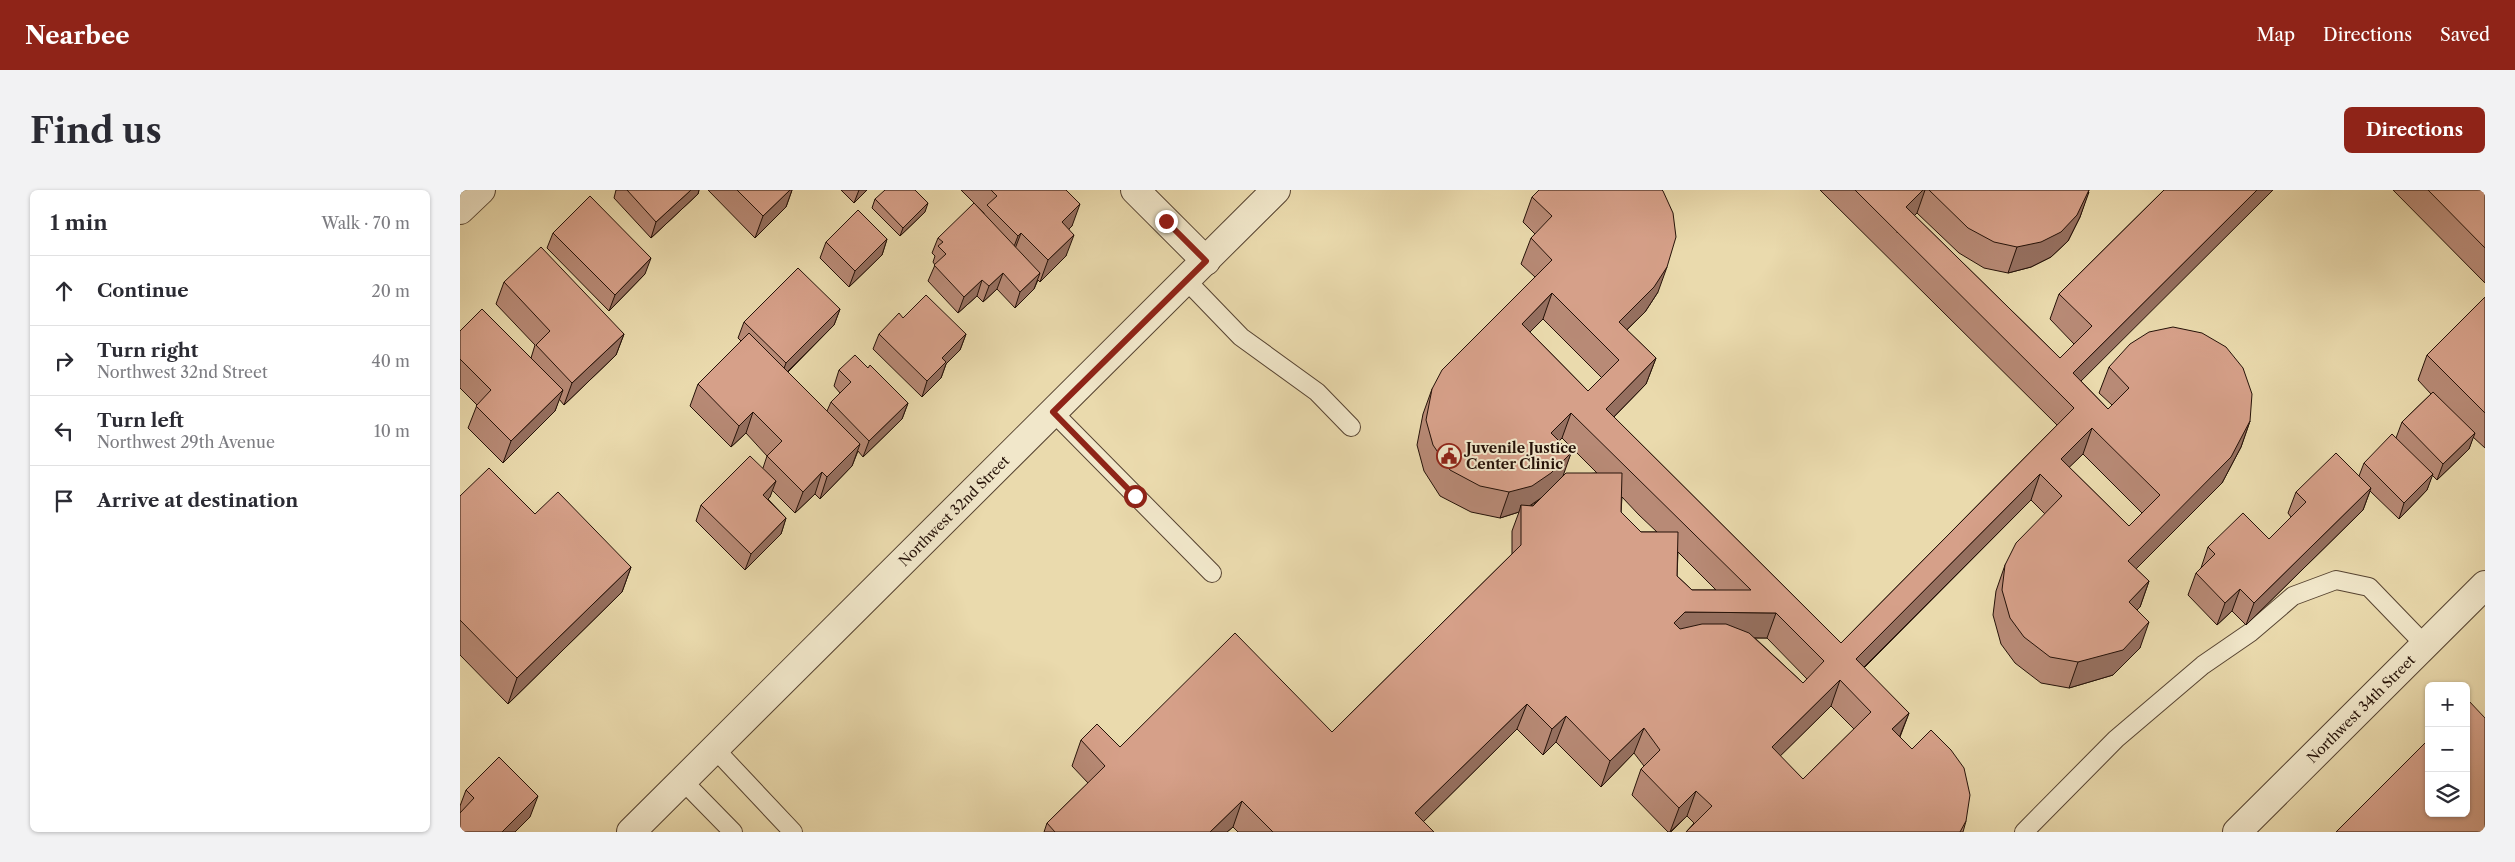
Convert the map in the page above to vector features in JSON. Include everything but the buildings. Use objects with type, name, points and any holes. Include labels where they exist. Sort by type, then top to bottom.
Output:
[{"type":"street","points":[[460,210],[480,190]]},
{"type":"street","points":[[1135,190],[1206,261]]},
{"type":"street","name":"Northwest 32nd Street","points":[[631,832],[1276,190]]},
{"type":"street","name":"Northwest 34th Street","points":[[2237,832],[2485,585]]},
{"type":"lane","points":[[1186,280],[1241,336],[1317,392],[1351,427]]},
{"type":"lane","points":[[1053,412],[1212,573]]},
{"type":"lane","points":[[2024,832],[2116,739],[2203,664],[2251,632],[2293,596],[2336,580],[2369,587],[2425,645]]},
{"type":"lane","points":[[714,748],[793,832]]},
{"type":"lane","points":[[682,780],[733,832]]},
{"type":"place","name":"Juvenile Justice Center Clinic","points":[[1449,456]]},
{"type":"route","points":[[1135,496],[1053,412],[1206,261],[1166,221]]}]
